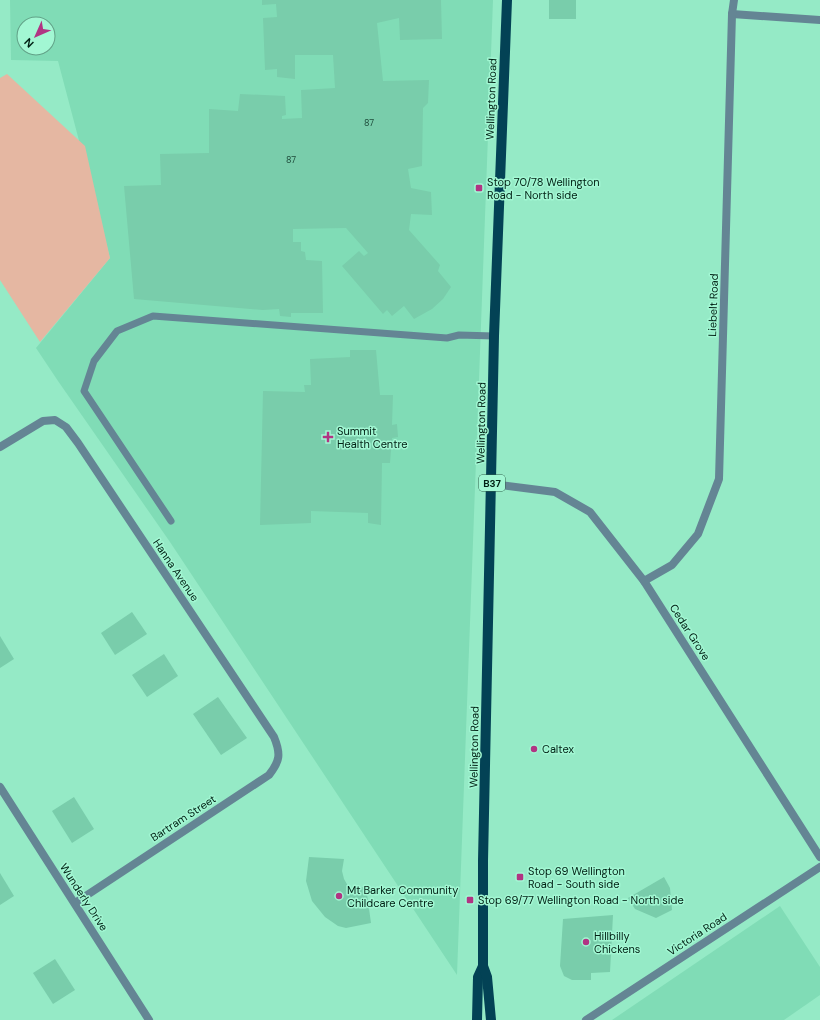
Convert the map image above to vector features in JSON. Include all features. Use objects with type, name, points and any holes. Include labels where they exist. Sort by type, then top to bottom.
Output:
[{"type":"main road","name":"Wellington Road","points":[[491,1020],[487,977],[483,966],[483,861],[494,336],[507,0]]},
{"type":"main road","name":"Wellington Road","points":[[477,1020],[478,977],[483,966]]},
{"type":"street","name":"Liebelt Road","points":[[644,581],[672,565],[698,534],[719,479],[732,14],[734,0]]},
{"type":"street","points":[[732,14],[820,20]]},
{"type":"street","name":"Hanna Avenue","points":[[0,447],[43,421],[54,420],[66,427],[78,442],[274,737]]},
{"type":"street","name":"Cedar Grove","points":[[492,484],[556,492],[590,512],[644,581],[820,857]]},
{"type":"street","name":"Bartram Street","points":[[75,903],[269,775],[279,760],[277,745],[274,737]]},
{"type":"street","name":"Wunderly Drive","points":[[0,787],[149,1020]]},
{"type":"street","name":"Victoria Road","points":[[586,1020],[820,867]]},
{"type":"lane","points":[[171,521],[84,391],[94,361],[117,331],[153,316],[447,338],[459,335],[494,336]]},
{"type":"shaded area","points":[[10,0],[493,0],[457,975],[170,542],[36,348],[110,258],[58,61],[11,60]]},
{"type":"shaded area","points":[[7,74],[85,146],[110,258],[40,342],[0,280],[0,78]]},
{"type":"shaded area","points":[[780,906],[820,967],[820,995],[784,1020],[612,1020]]},
{"type":"building","points":[[262,0],[441,0],[442,39],[400,40],[399,18],[377,23],[383,81],[429,80],[428,103],[423,108],[422,166],[408,169],[411,188],[431,192],[432,215],[411,214],[409,230],[440,265],[438,271],[451,287],[443,299],[432,309],[414,319],[404,306],[392,316],[387,310],[383,314],[342,266],[359,251],[364,256],[368,253],[346,228],[293,229],[293,242],[301,242],[301,251],[305,252],[306,260],[322,261],[323,313],[291,313],[291,317],[280,316],[279,309],[263,310],[134,299],[124,186],[161,185],[160,154],[209,153],[209,109],[238,111],[240,94],[285,96],[286,115],[282,116],[282,119],[302,118],[301,90],[335,88],[333,55],[295,55],[295,79],[277,77],[277,69],[265,70],[263,18],[277,17],[276,4],[262,5]]},
{"type":"building","points":[[549,0],[576,0],[576,19],[549,19]]},
{"type":"building","name":"Summit Health Centre","points":[[350,350],[376,350],[380,395],[393,395],[392,425],[397,424],[398,437],[392,438],[390,463],[382,463],[381,525],[368,523],[368,513],[311,511],[311,523],[260,525],[263,391],[305,392],[304,385],[311,385],[310,359],[350,357]]},
{"type":"building","points":[[132,612],[147,634],[115,655],[101,633]]},
{"type":"building","points":[[0,636],[14,659],[0,668]]},
{"type":"building","points":[[164,654],[178,676],[147,697],[132,675]]},
{"type":"building","points":[[218,697],[247,738],[221,755],[193,714]]},
{"type":"building","points":[[74,797],[94,829],[72,843],[52,811]]},
{"type":"building","name":"Mt Barker Community Childcare Centre","points":[[309,857],[344,859],[342,871],[348,886],[352,888],[366,887],[371,923],[346,928],[338,926],[325,917],[312,901],[306,881]]},
{"type":"building","points":[[0,873],[14,896],[0,905]]},
{"type":"building","points":[[664,877],[670,888],[672,910],[656,918],[635,909],[628,898]]},
{"type":"building","name":"Hillbilly Chickens","points":[[613,915],[610,972],[591,973],[591,980],[572,980],[564,976],[560,966],[563,919]]},
{"type":"building","points":[[55,959],[75,990],[53,1004],[33,973]]},
{"type":"place","name":"Stop 70/78 Wellington Road - North side","points":[[479,188]]},
{"type":"place","name":"Summit Health Centre","points":[[328,437]]},
{"type":"place","name":"Caltex","points":[[534,749]]},
{"type":"place","name":"Stop 69 Wellington Road - South side","points":[[520,877]]},
{"type":"place","name":"Mt Barker Community Childcare Centre","points":[[339,896]]},
{"type":"place","name":"Stop 69/77 Wellington Road - North side","points":[[470,900]]},
{"type":"place","name":"Hillbilly Chickens","points":[[586,942]]}]
